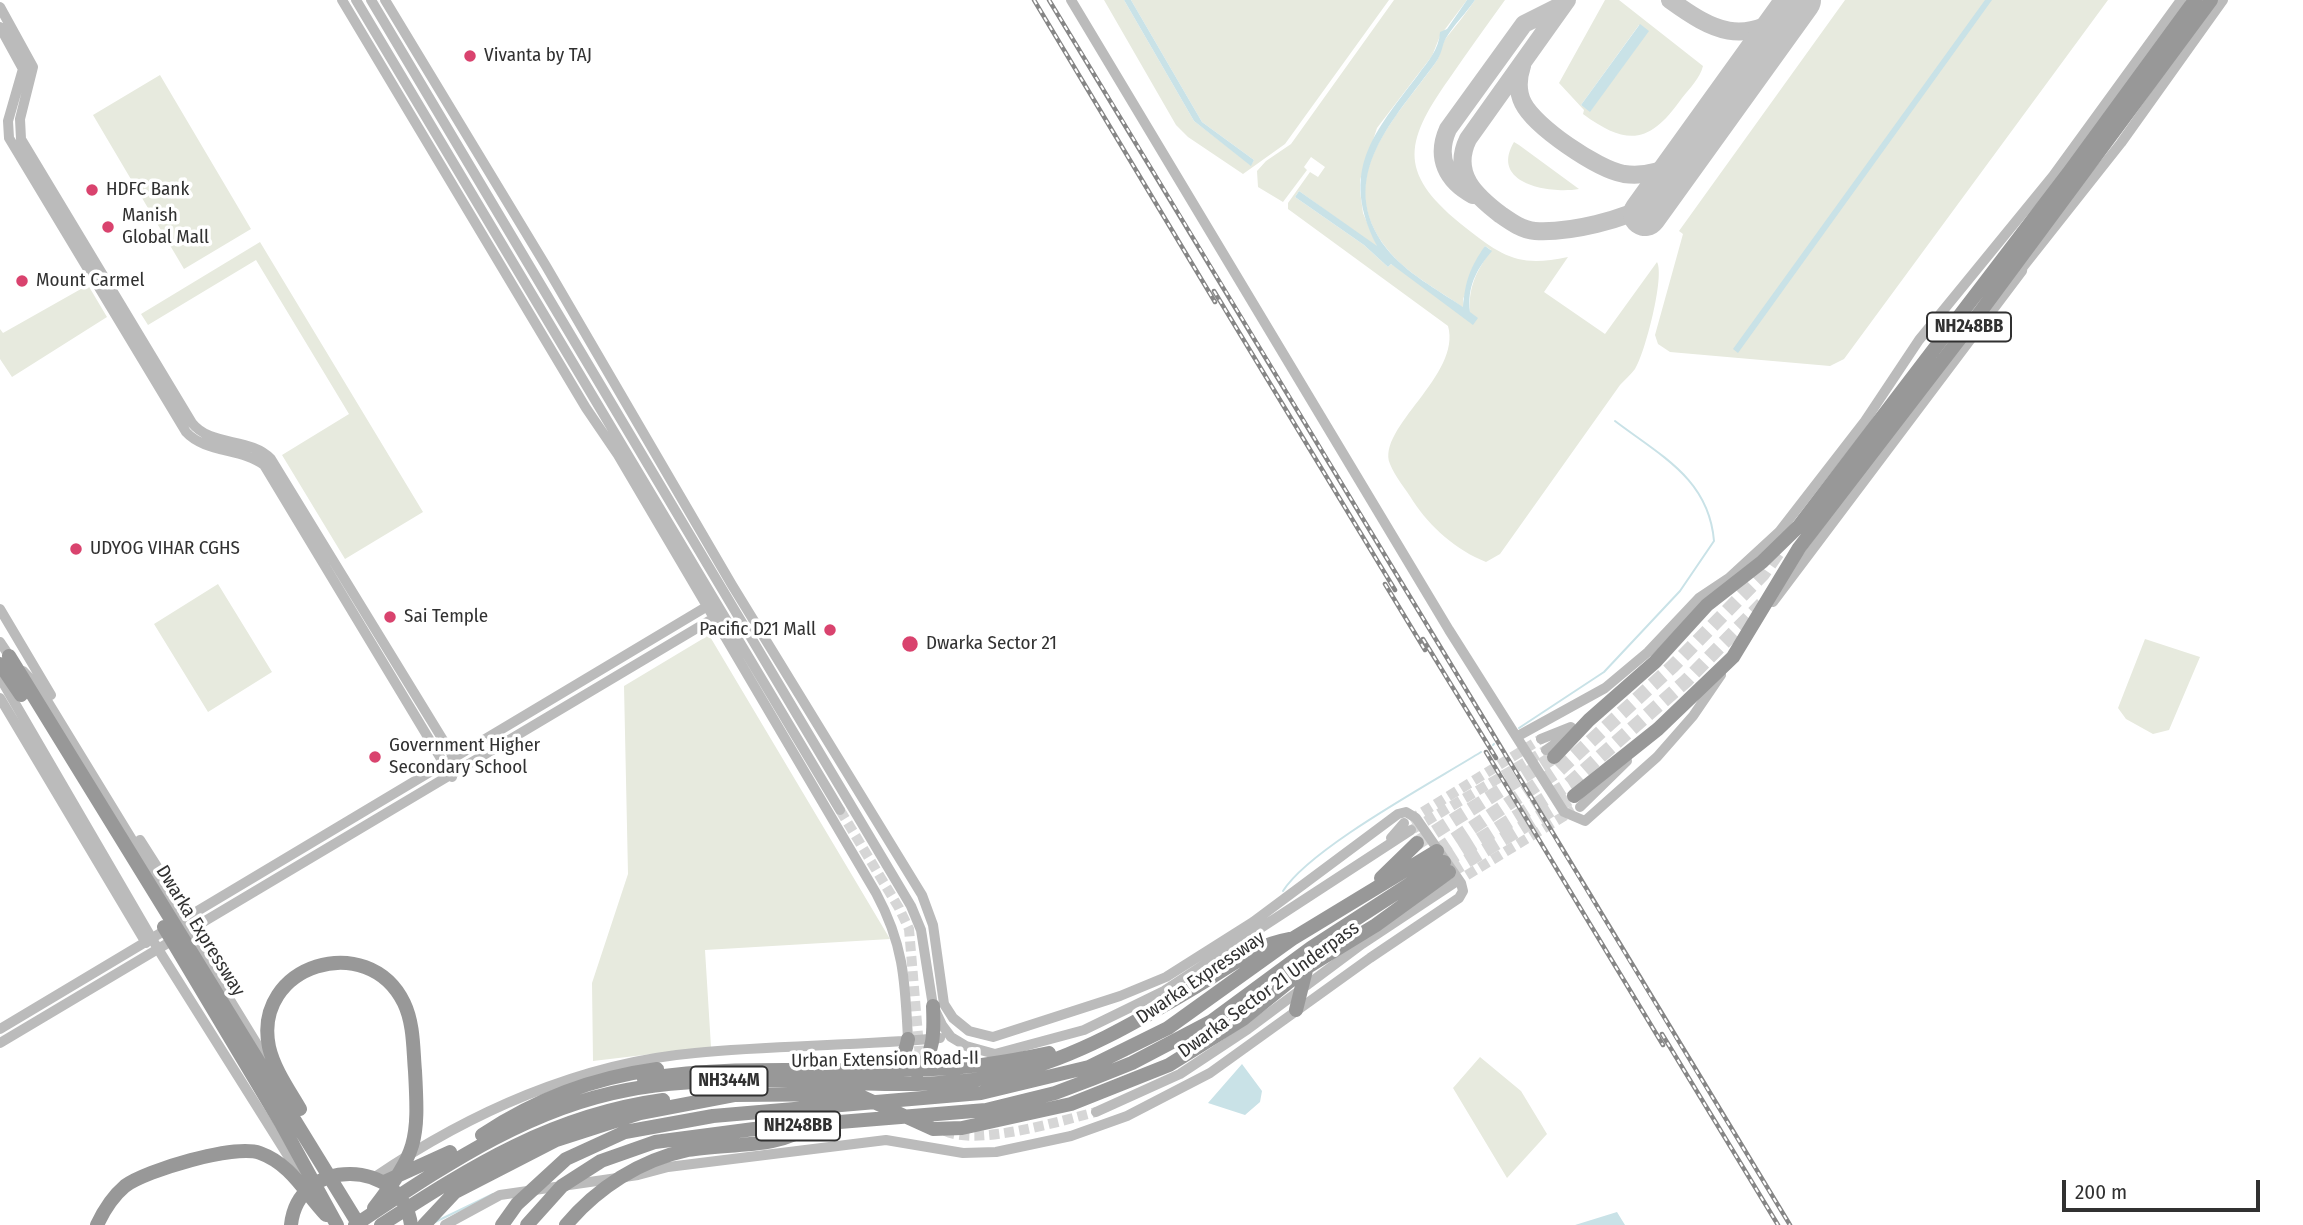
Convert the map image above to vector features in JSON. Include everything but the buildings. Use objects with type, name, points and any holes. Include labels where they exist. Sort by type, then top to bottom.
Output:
[{"type":"highway","name":"NH248BB","points":[[1589,720],[1655,662],[1707,605],[1762,562],[1809,514],[2070,171],[2194,0]]},
{"type":"highway","name":"NH248BB","points":[[1733,657],[1799,548],[2020,264],[2211,0]]},
{"type":"highway","points":[[1577,802],[1733,657]]},
{"type":"highway","name":"Dwarka Expressway","points":[[3,662],[360,1222]]},
{"type":"highway","points":[[1547,749],[1589,720]]},
{"type":"highway","name":"Dwarka Expressway","points":[[57,745],[281,1123],[337,1225]]},
{"type":"highway","points":[[1362,896],[1411,832]]},
{"type":"highway","name":"NH248BB","points":[[1292,939],[1362,896],[1446,867]]},
{"type":"highway","name":"NH248BB","points":[[1311,948],[1446,867]]},
{"type":"highway","points":[[856,1094],[933,1129],[962,1128],[1071,1104],[1169,1065],[1243,1019],[1306,968],[1376,925],[1446,867]]},
{"type":"highway","points":[[1371,911],[1376,925]]},
{"type":"highway","name":"Dwarka Expressway","points":[[527,1225],[562,1186],[601,1161],[629,1149],[715,1133],[986,1110],[1055,1093],[1168,1028],[1292,939]]},
{"type":"highway","name":"Urban Extension Road-II","points":[[360,1222],[443,1166],[539,1116],[628,1089],[748,1080],[894,1076],[976,1080],[1013,1073],[1115,1031],[1208,979],[1265,943],[1292,939]]},
{"type":"highway","points":[[1296,1010],[1311,948]]},
{"type":"highway","name":"Dwarka Expressway","points":[[502,1225],[517,1204],[566,1159],[625,1132],[713,1116],[981,1093],[1132,1063],[1212,1021],[1311,948]]},
{"type":"highway","points":[[309,1141],[302,1113],[273,1060],[268,1045],[269,1018],[281,991],[303,972],[319,964],[357,965],[374,971],[389,983],[404,1003],[412,1035],[416,1089],[412,1149],[395,1181],[360,1222]]},
{"type":"highway","points":[[380,1180],[551,1104],[616,1083],[670,1075],[748,1070],[894,1076],[919,1071],[935,1039],[933,1006]]},
{"type":"highway","points":[[424,1225],[455,1192],[556,1140],[640,1113],[734,1096],[856,1094],[894,1076],[905,1055],[908,1039]]},
{"type":"highway","points":[[443,1166],[453,1154],[547,1096],[626,1073],[699,1064],[819,1062],[894,1076]]},
{"type":"highway","name":"NH344M","points":[[381,1225],[486,1158],[543,1131],[600,1111],[686,1097],[734,1096]]},
{"type":"highway","points":[[566,1225],[592,1198],[635,1168],[687,1150],[793,1138],[810,1125]]},
{"type":"highway","points":[[97,1225],[113,1197],[138,1179],[216,1154],[239,1150],[258,1152],[283,1166],[337,1225]]},
{"type":"highway","points":[[290,1223],[309,1189],[335,1175],[348,1172],[380,1180],[405,1206],[411,1225]]},
{"type":"street","points":[[342,0],[586,408],[856,813],[911,906],[920,930],[933,1006],[951,1037],[976,1051],[995,1054],[1084,1030],[1164,991],[1269,917],[1398,814],[1406,812],[1416,818],[1461,883],[1463,891],[1460,898],[1191,1085],[1127,1115],[1071,1136],[996,1152],[963,1153],[886,1140],[668,1167],[638,1175],[500,1195],[445,1225]]},
{"type":"street","points":[[356,0],[716,602]]},
{"type":"street","points":[[371,0],[716,602]]},
{"type":"street","points":[[385,0],[872,816],[922,895],[933,925],[944,1004],[961,1026],[980,1035],[1009,1034],[1166,977],[1411,832]]},
{"type":"street","points":[[1071,0],[1449,630],[1518,736],[1558,805],[1571,817],[1585,821],[1657,757],[1693,716],[1733,657]]},
{"type":"street","points":[[1518,736],[1605,688],[1648,652],[1699,598],[1729,578],[1786,524],[1866,421],[1919,340],[2046,185],[2181,0]]},
{"type":"street","points":[[2020,264],[2122,143],[2223,0]]},
{"type":"street","points":[[0,7],[33,67],[20,119],[21,139],[198,432],[257,448],[271,459],[449,761]]},
{"type":"street","points":[[0,27],[23,69],[8,121],[9,138],[91,277],[190,437],[252,457],[264,465],[457,774]]},
{"type":"street","points":[[0,1043],[129,966],[152,944],[185,920],[716,602]]},
{"type":"street","points":[[0,609],[335,1175]]},
{"type":"street","points":[[0,1029],[122,956],[189,932],[723,613]]},
{"type":"street","points":[[723,613],[840,810]]},
{"type":"street","points":[[723,613],[892,923],[902,951],[908,1039]]},
{"type":"street","points":[[0,642],[2,681],[152,944]]},
{"type":"street","points":[[3,662],[40,688],[185,920]]},
{"type":"street","points":[[0,698],[152,944],[309,1189]]},
{"type":"street","points":[[1547,749],[1589,720]]},
{"type":"street","points":[[856,813],[872,816]]},
{"type":"street","name":"Dwarka Sector 21 Underpass","points":[[1096,1112],[1181,1074],[1248,1029],[1446,867]]},
{"type":"street","points":[[122,956],[129,966]]},
{"type":"street","points":[[380,1180],[437,1138],[502,1105],[595,1072],[693,1053],[951,1037]]},
{"type":"shaded area","points":[[1104,0],[1124,0],[1194,121],[1251,165],[1254,160],[1202,122],[1131,0],[1389,0],[1285,144],[1243,174],[1188,137],[1176,125]]},
{"type":"shaded area","points":[[1394,0],[1467,0],[1440,36],[1432,56],[1377,128],[1360,180],[1360,191],[1363,213],[1378,248],[1299,191],[1295,197],[1364,245],[1388,267],[1391,264],[1470,313],[1470,295],[1474,279],[1491,250],[1485,246],[1463,299],[1464,308],[1414,274],[1388,250],[1372,224],[1365,198],[1367,174],[1375,150],[1388,128],[1436,62],[1446,38],[1475,0],[1505,0],[1433,102],[1422,123],[1416,141],[1415,158],[1419,175],[1428,192],[1466,228],[1502,253],[1513,258],[1537,261],[1568,257],[1544,292],[1605,334],[1657,262],[1659,270],[1653,315],[1635,369],[1620,385],[1500,554],[1486,562],[1454,544],[1427,520],[1390,464],[1389,450],[1395,434],[1443,363],[1449,345],[1448,326],[1288,209],[1288,203],[1310,172],[1318,177],[1325,167],[1311,157],[1304,167],[1307,170],[1283,202],[1258,187],[1257,171],[1266,161],[1291,144]]},
{"type":"shaded area","points":[[1605,0],[1619,0],[1703,66],[1697,79],[1671,113],[1660,124],[1638,135],[1614,132],[1599,125],[1583,114],[1584,110],[1559,83]],"holes":[[[1639,25],[1648,31],[1590,111],[1581,105]]]},
{"type":"shaded area","points":[[1845,0],[2108,0],[1844,359],[1830,366],[1670,352],[1658,344],[1655,335],[1683,234],[1679,231]]},
{"type":"shaded area","points":[[160,75],[251,229],[184,269],[93,115]]},
{"type":"shaded area","points":[[1514,142],[1579,189],[1553,190],[1526,183],[1516,177],[1510,168],[1508,156]]},
{"type":"shaded area","points":[[260,242],[423,512],[345,559],[282,455],[349,414],[256,260],[148,325],[141,314]]},
{"type":"shaded area","points":[[88,285],[107,317],[12,377],[0,359],[0,329],[3,333]]},
{"type":"shaded area","points":[[218,584],[272,672],[208,712],[154,624]]},
{"type":"shaded area","points":[[709,635],[890,939],[705,950],[711,1047],[593,1061],[592,983],[628,874],[624,686]]},
{"type":"shaded area","points":[[2145,639],[2200,657],[2169,730],[2153,734],[2126,719],[2118,708]]},
{"type":"shaded area","points":[[1480,1057],[1521,1091],[1547,1134],[1507,1178],[1453,1088]]},
{"type":"water","points":[[1124,0],[1131,0],[1202,122],[1254,160],[1251,166],[1194,121]]},
{"type":"water","points":[[1467,0],[1475,0],[1449,33],[1438,59],[1388,127],[1376,150],[1368,173],[1366,198],[1372,223],[1395,258],[1423,281],[1463,307],[1472,268],[1485,246],[1492,251],[1481,265],[1471,287],[1470,312],[1478,318],[1473,325],[1391,264],[1388,267],[1364,245],[1295,197],[1299,191],[1377,246],[1366,220],[1361,196],[1361,174],[1366,154],[1387,116],[1432,55],[1440,32],[1447,29]]},
{"type":"water","points":[[1985,0],[1992,0],[1738,353],[1733,349]]},
{"type":"water","points":[[1640,24],[1649,31],[1590,112],[1581,105]]},
{"type":"water","points":[[1242,1064],[1262,1091],[1260,1102],[1245,1115],[1208,1103]]},
{"type":"water","points":[[1617,1212],[1625,1225],[1575,1225]]},
{"type":"waterway","points":[[1519,728],[1604,672],[1680,591],[1714,541],[1710,519],[1693,485],[1665,458],[1615,421]]},
{"type":"waterway","points":[[1283,891],[1297,874],[1345,836],[1481,752]]},
{"type":"waterway","points":[[435,1222],[493,1194]]},
{"type":"taxiway","points":[[1567,0],[1468,139],[1462,163],[1464,173],[1475,192],[1492,208],[1513,223],[1530,230],[1564,230],[1596,224],[1654,202]]},
{"type":"taxiway","points":[[1670,0],[1700,20],[1729,31],[1758,29],[1791,11]]},
{"type":"taxiway","points":[[1473,195],[1456,183],[1446,168],[1443,150],[1448,129],[1524,24],[1564,4]]},
{"type":"taxiway","points":[[1522,66],[1519,84],[1523,103],[1540,124],[1583,156],[1612,170],[1632,175],[1656,172],[1685,159]]},
{"type":"runway","points":[[1645,214],[1799,0]]},
{"type":"tunnel","points":[[1437,851],[1559,770],[1673,666],[1763,574],[1781,548]]},
{"type":"tunnel","points":[[1444,862],[1569,784],[1686,681],[1762,604]]},
{"type":"tunnel","points":[[1410,820],[1541,739]]},
{"type":"tunnel","points":[[1413,829],[1546,750]]},
{"type":"tunnel","points":[[1417,843],[1554,757]]},
{"type":"tunnel","points":[[1449,872],[1574,796]]},
{"type":"tunnel","points":[[840,810],[909,929],[921,1070]]},
{"type":"tunnel","points":[[1454,883],[1574,810]]},
{"type":"tunnel","points":[[945,1131],[959,1135],[998,1134],[1096,1112]]},
{"type":"railway","points":[[1034,0],[1215,302]]},
{"type":"railway","points":[[1049,0],[1790,1225]]},
{"type":"railway","points":[[1214,291],[1395,590]]},
{"type":"railway","points":[[1385,584],[1425,650]]},
{"type":"railway","points":[[1423,639],[1496,758]]},
{"type":"railway","points":[[1486,752],[1663,1045]]},
{"type":"railway","points":[[1662,1034],[1778,1225]]},
{"type":"place","name":"Vivanta by TAJ","points":[[470,56]]},
{"type":"place","name":"HDFC Bank","points":[[92,190]]},
{"type":"place","name":"Manish Global Mall","points":[[108,227]]},
{"type":"place","name":"Mount Carmel","points":[[22,281]]},
{"type":"place","name":"UDYOG VIHAR CGHS","points":[[76,549]]},
{"type":"place","name":"Sai Temple","points":[[390,617]]},
{"type":"place","name":"Pacific D21 Mall","points":[[830,630]]},
{"type":"place","name":"Dwarka Sector 21","points":[[910,644]]},
{"type":"place","name":"Government Higher Secondary School","points":[[375,757]]}]
